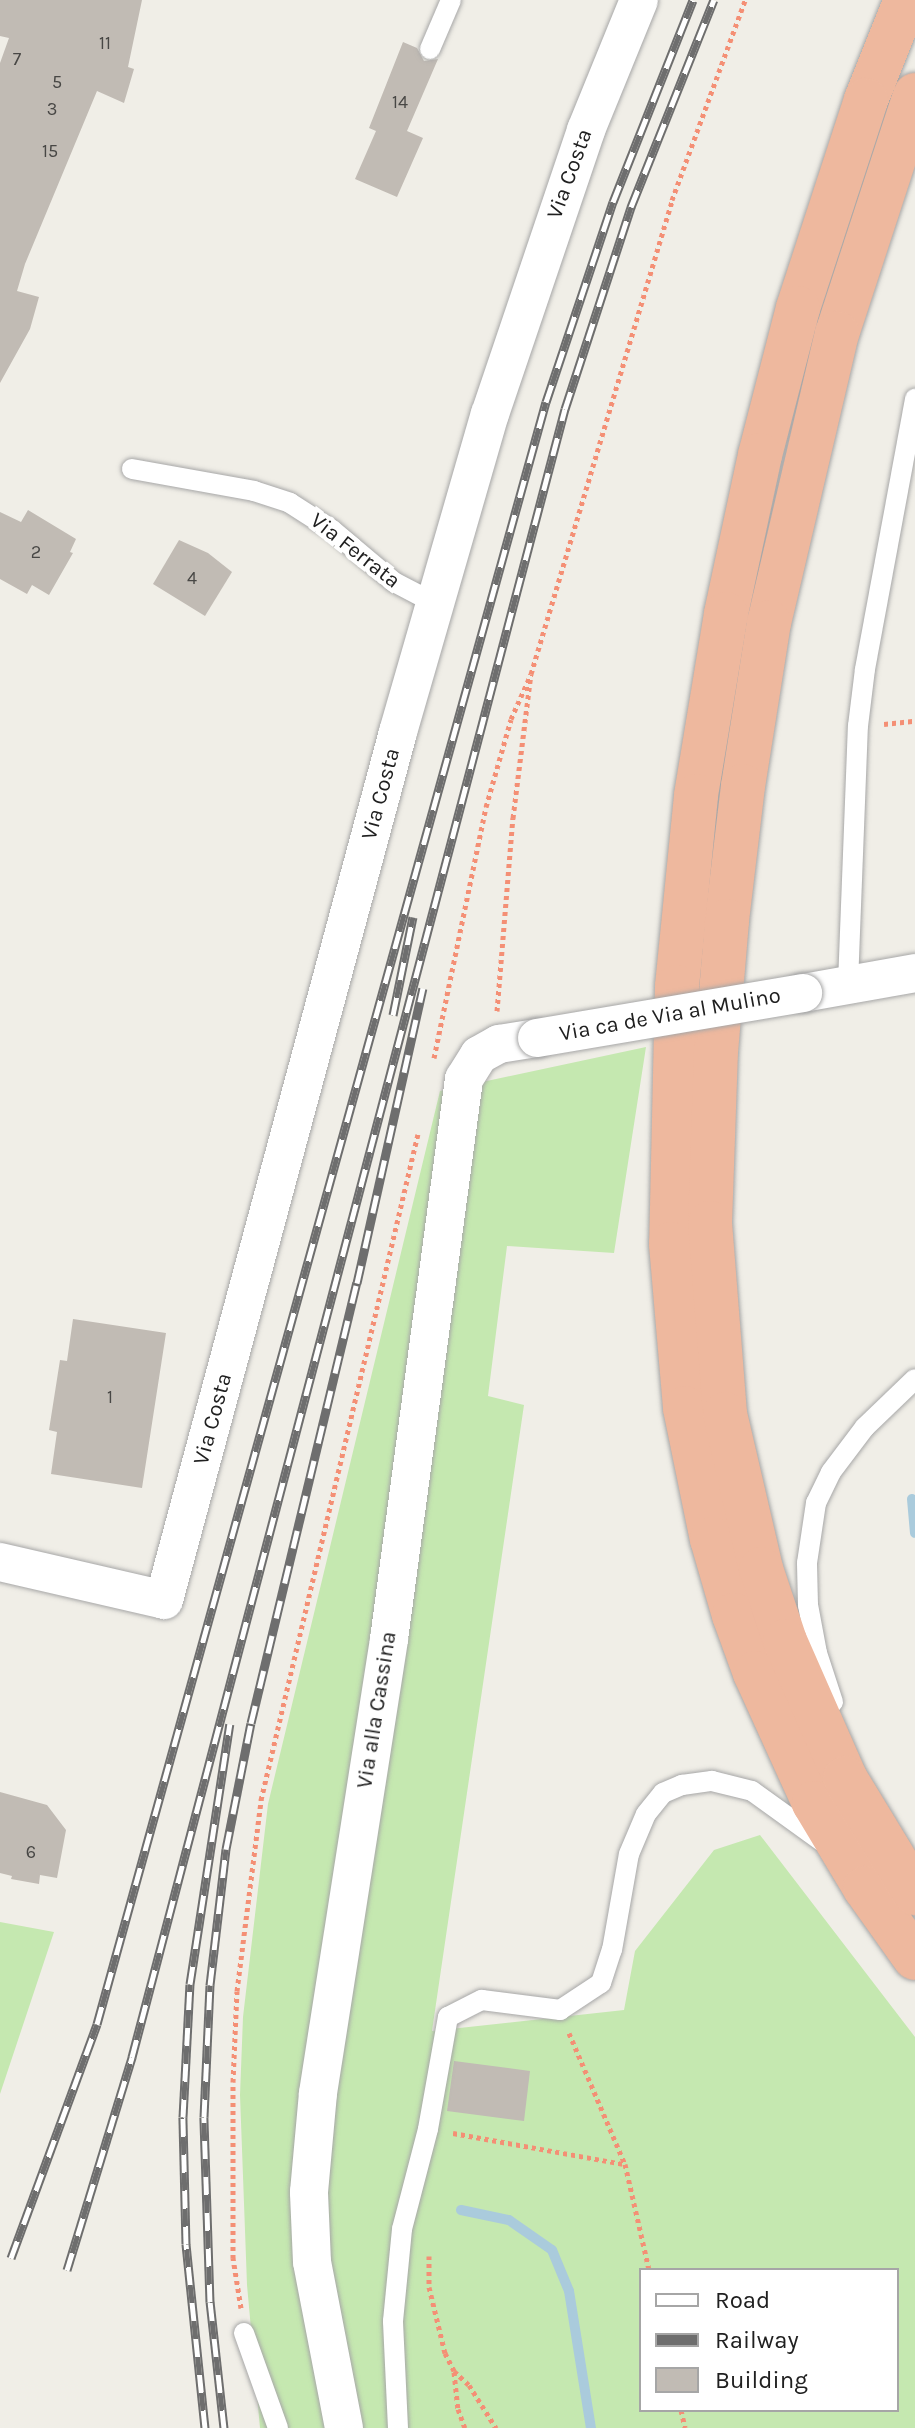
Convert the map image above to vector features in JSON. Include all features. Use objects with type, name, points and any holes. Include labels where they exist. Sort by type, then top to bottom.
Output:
[{"type":"highway","points":[[906,0],[866,100],[798,308],[760,455],[726,614],[696,796],[686,891],[672,1116],[671,1244],[685,1408],[709,1526],[734,1615],[755,1673],[814,1803],[915,1893]]},
{"type":"highway","points":[[915,95],[837,333],[769,622],[743,786],[727,921],[716,1051],[710,1223],[725,1414],[761,1569],[861,1846],[915,1958]]},
{"type":"street","name":"Via Costa","points":[[0,1562],[164,1600],[398,732],[438,605],[517,326],[586,130],[639,0]]},
{"type":"street","name":"Via ca de Via al Mulino","points":[[499,1044],[915,973]]},
{"type":"street","name":"Via alla Cassina","points":[[344,2428],[312,2262],[309,2192],[318,2093],[389,1639],[464,1079],[479,1055],[499,1044]]},
{"type":"lane","points":[[430,49],[451,0]]},
{"type":"lane","points":[[848,984],[858,726],[865,669],[915,399]]},
{"type":"lane","name":"Via Ferrata","points":[[132,469],[254,491],[290,503],[332,530],[394,582],[438,605]]},
{"type":"lane","points":[[861,1846],[808,1605],[810,1530],[816,1503],[831,1472],[865,1427],[915,1379]]},
{"type":"lane","points":[[398,2428],[393,2321],[402,2229],[428,2129],[448,2017],[482,2000],[560,2010],[601,1983],[612,1950],[629,1854],[646,1814],[663,1793],[682,1785],[712,1781],[752,1791],[861,1846]]},
{"type":"lane","points":[[244,2333],[278,2428]]},
{"type":"path","points":[[432,1068],[486,807],[511,719],[531,674],[672,200],[745,0]]},
{"type":"path","points":[[499,1044],[497,1010],[513,818],[531,674]]},
{"type":"path","points":[[244,2333],[233,2258],[231,2167],[237,1991],[248,1889],[261,1800],[419,1130]]},
{"type":"path","points":[[560,2010],[625,2164],[649,2268]]},
{"type":"path","points":[[428,2129],[625,2164]]},
{"type":"path","points":[[429,2241],[429,2287],[445,2353],[454,2371],[469,2385],[496,2428]]},
{"type":"path","points":[[454,2371],[458,2409],[465,2428]]},
{"type":"green space","points":[[646,1047],[614,1253],[507,1246],[488,1396],[524,1405],[432,2031],[624,2010],[635,1951],[714,1850],[760,1835],[915,2037],[915,2428],[260,2428],[247,2285],[240,2095],[243,2017],[268,1804],[440,1091]]},
{"type":"green space","points":[[0,1922],[54,1932],[0,2094]]},
{"type":"building","points":[[0,0],[142,0],[128,67],[134,69],[124,103],[97,91],[25,264],[17,291],[39,297],[30,329],[0,383],[0,63],[9,38],[0,36]]},
{"type":"building","points":[[403,42],[417,48],[424,61],[438,59],[407,131],[423,138],[397,197],[355,179],[376,131],[369,128]]},
{"type":"building","points":[[28,510],[76,539],[70,552],[73,553],[49,595],[32,585],[27,594],[0,579],[0,512],[21,522]]},
{"type":"building","points":[[179,540],[208,553],[232,572],[205,616],[153,584]]},
{"type":"building","points":[[73,1319],[166,1333],[142,1488],[51,1474],[57,1432],[49,1430],[60,1360],[67,1361]]},
{"type":"building","points":[[0,1792],[47,1805],[66,1830],[57,1878],[40,1875],[39,1884],[11,1879],[12,1876],[0,1873]]},
{"type":"building","points":[[454,2061],[530,2071],[524,2121],[447,2111]]},
{"type":"waterway","points":[[912,1499],[915,1533]]},
{"type":"waterway","points":[[461,2210],[509,2220],[552,2250],[569,2291],[591,2428]]},
{"type":"railway","points":[[11,2258],[97,2024],[546,402],[613,202],[693,0]]},
{"type":"railway","points":[[67,2270],[132,2057],[565,409],[631,207],[714,0]]},
{"type":"railway","points":[[393,1015],[413,917]]},
{"type":"railway","points":[[224,2428],[210,2302],[204,2117],[210,1985],[226,1849],[251,1723],[357,1283],[423,988]]},
{"type":"railway","points":[[205,2428],[186,2244],[183,2117],[190,1984],[230,1724]]}]
